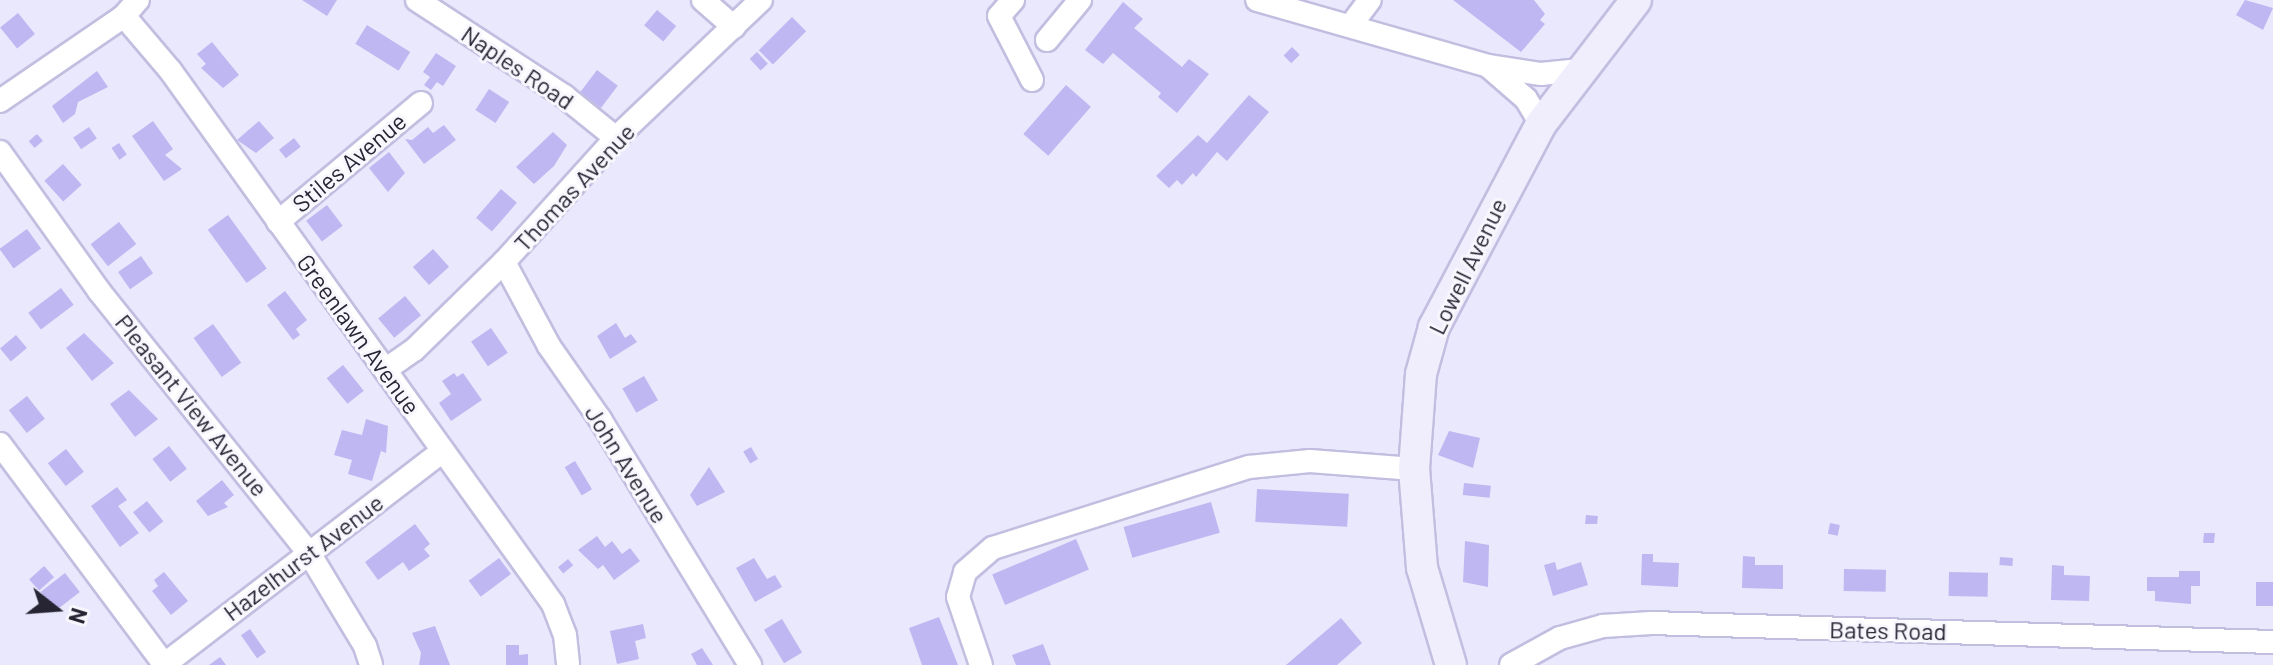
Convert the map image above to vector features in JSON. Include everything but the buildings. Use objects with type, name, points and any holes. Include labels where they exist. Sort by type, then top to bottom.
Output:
[{"type":"main road","name":"Lowell Avenue","points":[[1451,665],[1422,568],[1414,469],[1421,374],[1434,327],[1541,124],[1578,70],[1636,0]]},
{"type":"street","name":"Naples Road","points":[[417,0],[564,96],[616,138]]},
{"type":"street","points":[[703,0],[734,27]]},
{"type":"street","name":"Thomas Avenue","points":[[385,370],[414,350],[504,262],[616,138],[761,0]]},
{"type":"street","points":[[1013,0],[999,16],[1032,80]]},
{"type":"street","points":[[1047,40],[1080,0]]},
{"type":"street","points":[[1257,0],[1292,4],[1488,66],[1541,74],[1578,70]]},
{"type":"street","points":[[1351,25],[1370,0]]},
{"type":"street","points":[[0,101],[131,8]]},
{"type":"street","name":"Greenlawn Avenue","points":[[131,8],[170,70],[553,604],[565,635],[568,665]]},
{"type":"street","points":[[1488,66],[1526,99],[1541,124]]},
{"type":"street","name":"Stiles Avenue","points":[[278,222],[421,103]]},
{"type":"street","name":"Pleasant View Avenue","points":[[0,152],[99,291],[309,553],[365,646],[371,665]]},
{"type":"street","name":"John Avenue","points":[[504,262],[549,346],[600,419],[750,665]]},
{"type":"street","points":[[0,444],[165,664]]},
{"type":"street","name":"Hazelhurst Avenue","points":[[165,664],[443,451]]},
{"type":"street","points":[[981,665],[958,597],[965,572],[993,548],[1249,467],[1310,461],[1414,469]]},
{"type":"street","name":"Bates Road","points":[[1511,665],[1560,638],[1603,626],[1651,623],[2273,642]]}]
